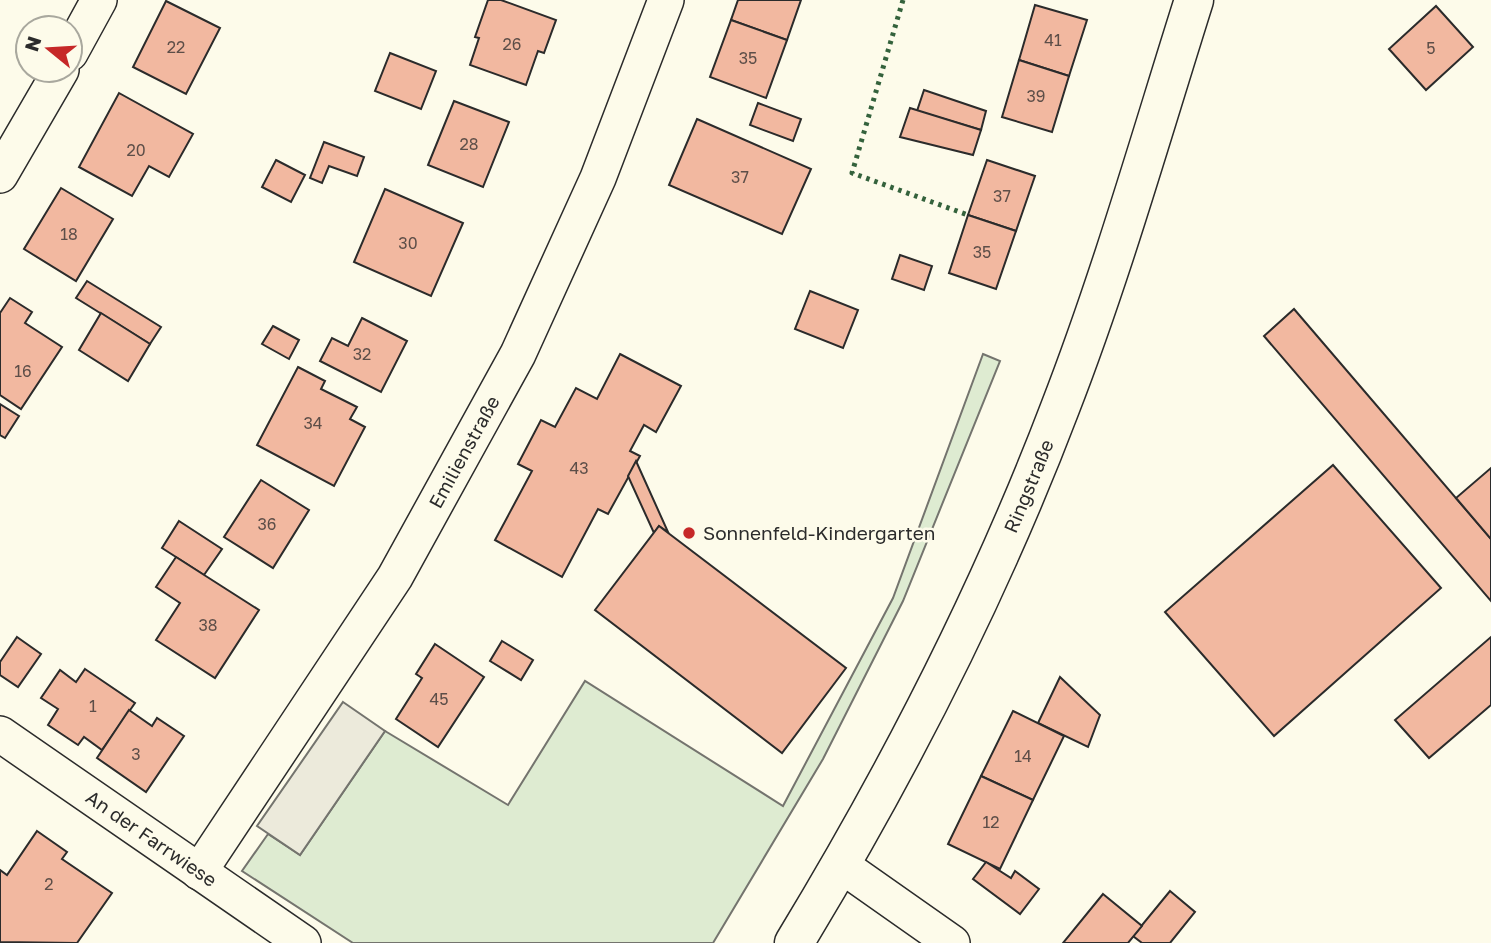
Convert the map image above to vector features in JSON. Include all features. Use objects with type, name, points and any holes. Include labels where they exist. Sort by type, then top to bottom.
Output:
[{"type":"street","points":[[84,27],[99,0]]},
{"type":"street","name":"Emilienstraße","points":[[199,872],[395,577],[518,354],[598,178],[666,0]]},
{"type":"street","name":"Ringstraße","points":[[794,943],[877,800],[983,588],[1060,410],[1096,311],[1194,0]]},
{"type":"street","points":[[0,175],[53,84]]},
{"type":"street","name":"An der Farrwiese","points":[[0,734],[303,943]]},
{"type":"street","points":[[841,865],[952,943]]},
{"type":"green space","points":[[983,354],[1000,361],[903,601],[823,759],[713,943],[353,943],[242,871],[268,834],[300,855],[385,731],[508,805],[585,681],[783,806],[893,598]]},
{"type":"shaded area","points":[[343,702],[385,731],[300,855],[257,826]]},
{"type":"building","points":[[488,0],[501,0],[556,20],[544,53],[538,51],[526,85],[470,65],[479,38],[475,37]]},
{"type":"building","points":[[738,0],[801,0],[787,40],[731,20]]},
{"type":"building","points":[[166,1],[220,28],[186,94],[133,67]]},
{"type":"building","points":[[1035,5],[1087,20],[1069,76],[1019,60]]},
{"type":"building","points":[[1436,6],[1473,47],[1426,90],[1389,49]]},
{"type":"building","points":[[731,20],[787,40],[766,98],[710,77]]},
{"type":"building","points":[[390,53],[436,71],[421,109],[375,91]]},
{"type":"building","points":[[1019,60],[1069,76],[1052,132],[1002,117]]},
{"type":"building","points":[[924,90],[986,111],[981,130],[917,111]]},
{"type":"building","points":[[119,93],[193,134],[169,177],[149,166],[132,196],[79,167]]},
{"type":"building","points":[[454,101],[509,122],[483,187],[428,165]]},
{"type":"building","points":[[758,103],[801,119],[793,141],[750,125]]},
{"type":"building","points":[[910,108],[981,130],[973,155],[900,137]]},
{"type":"building","points":[[697,119],[811,169],[782,234],[669,185]]},
{"type":"building","points":[[324,142],[364,157],[357,176],[329,166],[322,183],[310,178]]},
{"type":"building","points":[[276,160],[305,175],[291,202],[262,187]]},
{"type":"building","points":[[987,160],[1035,176],[1016,231],[968,215]]},
{"type":"building","points":[[61,188],[113,219],[76,281],[24,249]]},
{"type":"building","points":[[385,189],[463,223],[431,296],[354,262]]},
{"type":"building","points":[[968,215],[1016,231],[996,289],[949,273]]},
{"type":"building","points":[[900,255],[932,266],[924,290],[892,279]]},
{"type":"building","points":[[87,281],[161,327],[150,344],[76,298]]},
{"type":"building","points":[[810,291],[858,310],[843,348],[795,329]]},
{"type":"building","points":[[10,298],[32,312],[25,323],[62,347],[21,409],[0,395],[0,313]]},
{"type":"building","points":[[1294,309],[1491,539],[1491,601],[1264,336]]},
{"type":"building","points":[[101,313],[150,344],[128,381],[79,350]]},
{"type":"building","points":[[362,318],[407,341],[381,392],[320,361],[332,338],[348,346]]},
{"type":"building","points":[[273,326],[299,340],[289,359],[262,344]]},
{"type":"building","points":[[620,354],[681,386],[656,432],[644,425],[630,451],[640,456],[608,514],[598,509],[562,577],[495,540],[532,471],[518,464],[541,420],[555,427],[576,388],[597,399]]},
{"type":"building","points":[[298,367],[325,381],[321,389],[357,407],[350,419],[365,427],[334,486],[257,445]]},
{"type":"building","points":[[0,404],[19,416],[5,438],[0,435]]},
{"type":"building","points":[[636,461],[668,532],[659,526],[654,533],[628,476]]},
{"type":"building","points":[[1333,465],[1441,588],[1274,736],[1165,612]]},
{"type":"building","points":[[1491,468],[1491,539],[1456,498]]},
{"type":"building","points":[[261,480],[309,510],[273,568],[224,537]]},
{"type":"building","points":[[179,521],[222,549],[204,575],[162,548]]},
{"type":"building","points":[[659,526],[846,668],[782,753],[595,610]]},
{"type":"building","points":[[176,557],[259,610],[215,678],[156,640],[180,603],[156,587]]},
{"type":"building","points":[[17,637],[41,654],[18,687],[0,675],[0,662]]},
{"type":"building","points":[[1491,637],[1491,705],[1429,758],[1395,720]]},
{"type":"building","points":[[502,641],[533,660],[521,680],[490,661]]},
{"type":"building","points":[[435,644],[484,677],[438,747],[396,719],[422,678],[416,674]]},
{"type":"building","points":[[85,669],[135,703],[102,750],[84,737],[78,745],[48,725],[58,709],[41,698],[60,670],[76,682]]},
{"type":"building","points":[[1060,677],[1100,715],[1088,747],[1038,723]]},
{"type":"building","points":[[129,710],[152,726],[157,718],[184,736],[146,792],[97,758]]},
{"type":"building","points":[[1013,711],[1064,736],[1033,800],[981,776]]},
{"type":"building","points":[[981,776],[1033,800],[1000,869],[948,844]]},
{"type":"building","points":[[37,831],[67,852],[62,859],[112,893],[77,943],[0,942],[0,870],[7,875]]},
{"type":"building","points":[[986,862],[1011,878],[1015,871],[1039,889],[1020,914],[973,879]]},
{"type":"building","points":[[1170,891],[1195,912],[1170,943],[1142,943],[1133,936]]},
{"type":"building","points":[[1103,894],[1142,926],[1128,943],[1063,943]]},
{"type":"hedge","points":[[903,0],[852,173],[968,215]]},
{"type":"place","name":"Sonnenfeld-Kindergarten","points":[[689,533]]}]
